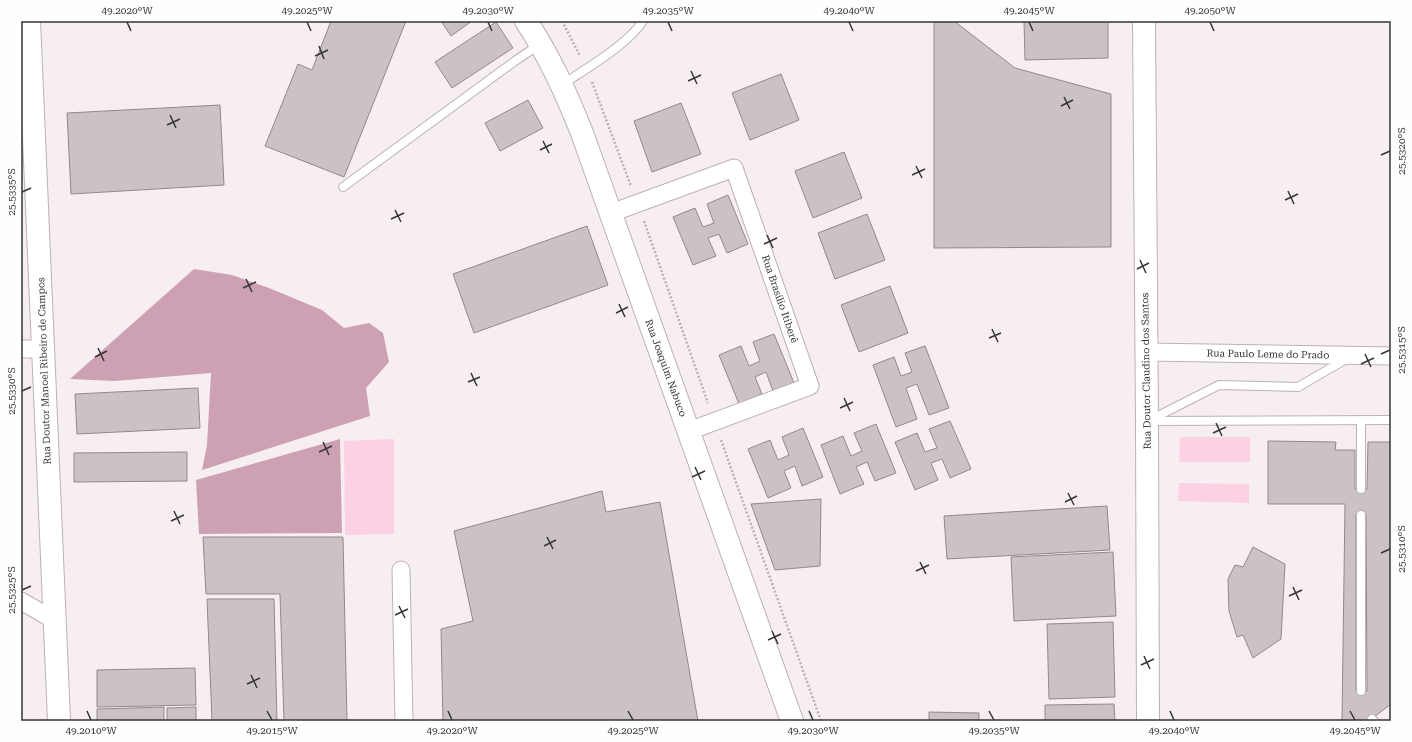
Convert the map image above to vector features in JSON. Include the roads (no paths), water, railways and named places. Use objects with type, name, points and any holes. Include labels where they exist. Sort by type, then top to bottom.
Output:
[{"type":"main road","name":"Rua Doutor Manoel Ribeiro de Campos","points":[[29,21],[59,721]]},
{"type":"main road","name":"Rua Joaquim Nabuco","points":[[526,21],[541,44],[562,85],[582,133],[792,721]]},
{"type":"main road","name":"Rua Doutor Claudino dos Santos","points":[[1144,21],[1148,721]]},
{"type":"street","name":"Rua Brasílio Itiberê","points":[[611,213],[734,168],[810,386],[689,431]]},
{"type":"street","points":[[21,349],[43,349]]},
{"type":"street","name":"Rua Paulo Leme do Prado","points":[[1146,352],[1391,356]]},
{"type":"street","points":[[401,570],[404,721]]},
{"type":"street","points":[[21,601],[54,620]]},
{"type":"lane","points":[[562,85],[617,46],[638,28],[642,21]]},
{"type":"lane","points":[[343,187],[509,65],[541,44]]},
{"type":"lane","points":[[1147,421],[1219,385],[1298,387],[1353,356]]},
{"type":"lane","points":[[1361,420],[1361,489]]},
{"type":"lane","points":[[1147,421],[1391,420]]},
{"type":"lane","points":[[1361,514],[1361,691]]}]
